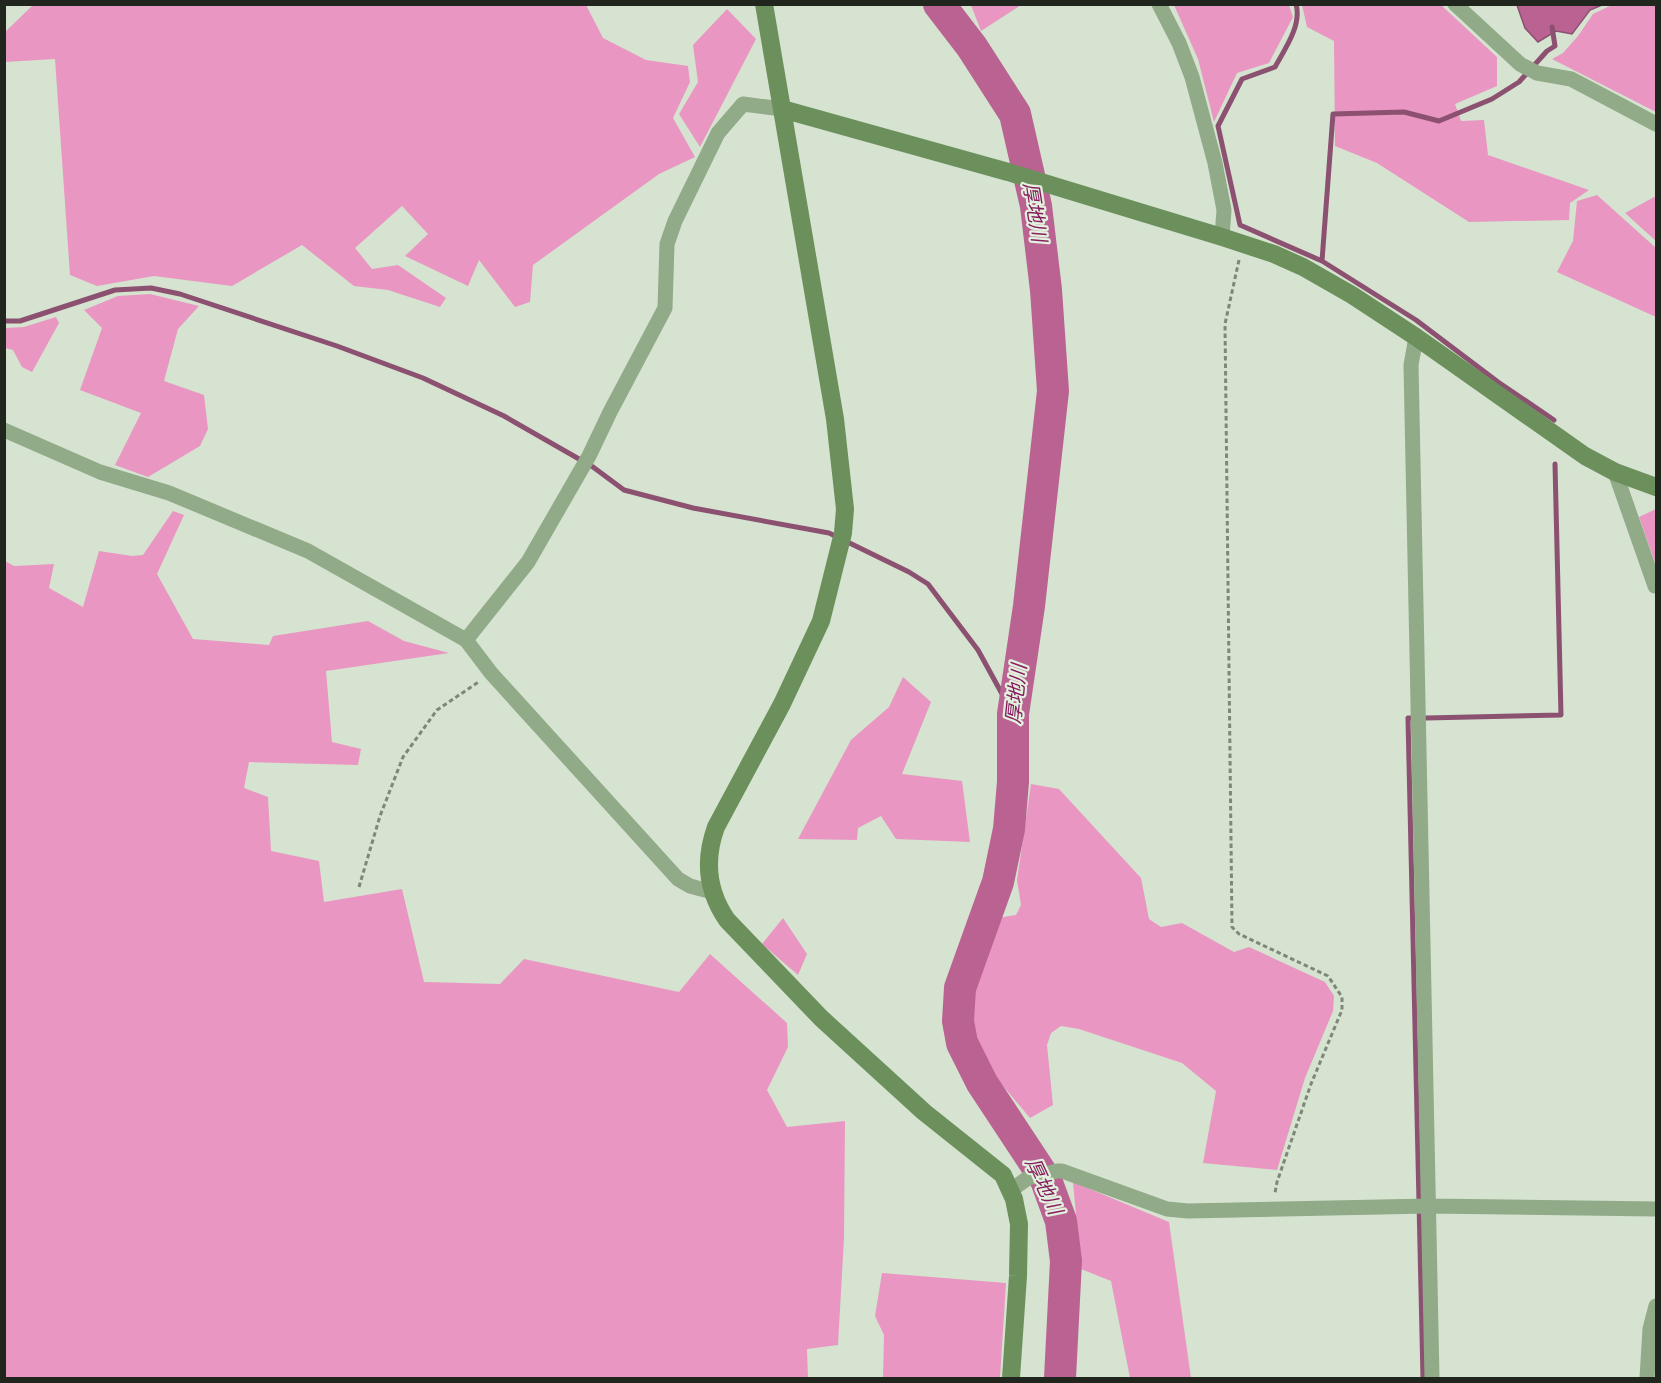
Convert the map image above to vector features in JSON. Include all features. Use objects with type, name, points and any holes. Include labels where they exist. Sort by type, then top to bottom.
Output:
[{"type":"street","points":[[764,4],[835,419],[845,509],[841,539],[821,621],[782,704],[716,827],[710,845],[709,866],[712,892],[727,920],[821,1018],[924,1113],[1003,1175],[1011,1190],[1019,1224],[1011,1378]]},
{"type":"street","points":[[1159,4],[1179,43],[1198,98],[1215,163],[1224,210],[1222,237]]},
{"type":"street","points":[[1455,4],[1520,64],[1538,73],[1571,79],[1656,124]]},
{"type":"street","points":[[466,640],[528,562],[585,463],[665,308],[667,244],[675,221],[718,133],[743,104],[782,109],[1008,172],[1244,244],[1303,267],[1352,295],[1416,337],[1585,456],[1615,472],[1656,487]]},
{"type":"street","points":[[1416,337],[1411,365],[1423,1206],[1432,1378]]},
{"type":"street","points":[[4,430],[100,472],[169,493],[308,551],[466,640],[491,673],[678,879],[690,886],[712,892]]},
{"type":"street","points":[[1615,472],[1656,586]]},
{"type":"street","points":[[1011,1190],[1028,1178],[1057,1171],[1167,1209],[1188,1211],[1423,1206],[1656,1209]]},
{"type":"street","points":[[1647,1378],[1650,1329],[1656,1306]]},
{"type":"path","points":[[1244,244],[1235,273],[1225,324],[1232,927],[1239,934],[1328,976],[1342,997],[1342,1010],[1311,1084],[1277,1182],[1273,1209]]},
{"type":"path","points":[[359,887],[380,816],[403,757],[437,710],[491,673]]},
{"type":"shaded area","points":[[1517,4],[1602,5],[1590,10],[1572,34],[1556,31],[1538,42],[1525,28]]},
{"type":"shaded area","points":[[1614,4],[1656,5],[1656,112],[1552,59],[1563,53],[1593,14]]},
{"type":"shaded area","points":[[33,5],[586,5],[603,38],[646,60],[688,66],[690,82],[673,118],[695,157],[659,174],[533,265],[530,302],[515,307],[479,260],[468,286],[405,256],[428,234],[402,206],[355,248],[372,269],[398,265],[446,298],[440,307],[388,290],[354,286],[302,245],[232,286],[154,276],[97,286],[70,275],[55,59],[5,62],[5,32]]},
{"type":"shaded area","points":[[971,5],[1021,5],[981,31]]},
{"type":"shaded area","points":[[1174,5],[1289,5],[1293,17],[1269,63],[1237,73],[1214,122],[1198,59]]},
{"type":"shaded area","points":[[1302,5],[1441,5],[1497,57],[1497,86],[1455,104],[1461,121],[1484,120],[1488,155],[1589,190],[1570,203],[1569,220],[1469,222],[1377,163],[1335,146],[1334,41],[1307,27]]},
{"type":"shaded area","points":[[727,9],[756,39],[700,147],[679,114],[698,82],[693,45]]},
{"type":"shaded area","points":[[1597,195],[1656,248],[1656,317],[1557,272],[1573,241],[1577,201]]},
{"type":"shaded area","points":[[1656,196],[1656,241],[1625,213]]},
{"type":"shaded area","points":[[150,294],[199,306],[178,329],[164,381],[204,395],[208,429],[200,446],[148,477],[115,465],[141,413],[80,390],[102,328],[84,310],[118,296]]},
{"type":"shaded area","points":[[56,317],[59,323],[32,372],[22,367],[13,350],[5,348],[5,328],[24,327]]},
{"type":"shaded area","points":[[1656,509],[1656,565],[1639,517]]},
{"type":"shaded area","points":[[173,511],[184,515],[157,574],[193,639],[269,645],[273,636],[368,621],[404,641],[449,653],[326,671],[332,742],[361,749],[358,765],[249,762],[244,788],[268,797],[271,851],[319,861],[324,902],[402,889],[424,982],[500,984],[524,959],[679,992],[710,954],[787,1023],[788,1047],[767,1090],[787,1127],[845,1121],[844,1238],[838,1345],[807,1349],[808,1378],[5,1378],[5,561],[14,566],[54,564],[49,588],[83,607],[99,551],[132,556],[143,555]]},
{"type":"shaded area","points":[[903,677],[931,702],[902,774],[962,781],[970,842],[896,839],[881,816],[858,828],[857,840],[798,839],[851,740],[889,707]]},
{"type":"shaded area","points":[[1031,784],[1059,789],[1141,878],[1149,919],[1161,927],[1182,923],[1234,952],[1249,947],[1325,982],[1334,996],[1333,1011],[1305,1078],[1277,1170],[1203,1163],[1216,1091],[1182,1063],[1079,1029],[1061,1026],[1051,1033],[1047,1045],[1053,1105],[1030,1118],[977,1055],[966,1032],[967,988],[997,918],[1016,915],[1021,905],[1017,880]]},
{"type":"shaded area","points":[[783,918],[807,954],[798,975],[762,944]]},
{"type":"shaded area","points":[[1073,1182],[1169,1222],[1191,1378],[1130,1378],[1111,1281],[1081,1269]]},
{"type":"shaded area","points":[[882,1273],[1006,1283],[1000,1378],[883,1378],[884,1335],[875,1316]]},
{"type":"waterway","name":"厚地川","points":[[939,4],[972,47],[1015,114],[1036,206],[1046,290],[1053,391],[1029,606],[1013,714],[1013,782],[1009,829],[998,882],[960,988],[958,1021],[962,1043],[982,1083],[1046,1180],[1061,1221],[1066,1261],[1060,1378]]},
{"type":"waterway","points":[[1296,4],[1295,28],[1275,67],[1242,79],[1218,126],[1240,225],[1322,261]]},
{"type":"waterway","points":[[1552,27],[1555,46],[1547,51],[1519,82],[1492,99],[1439,121],[1404,112],[1333,114],[1322,261],[1416,320],[1498,382],[1554,420]]},
{"type":"waterway","points":[[4,321],[20,321],[115,290],[151,288],[180,294],[337,346],[423,378],[504,416],[593,467],[624,490],[693,508],[829,533],[909,572],[928,584],[978,650],[1013,714]]},
{"type":"waterway","points":[[1426,718],[1561,715],[1555,464]]},
{"type":"waterway","points":[[1411,718],[1408,718],[1423,1378]]}]
